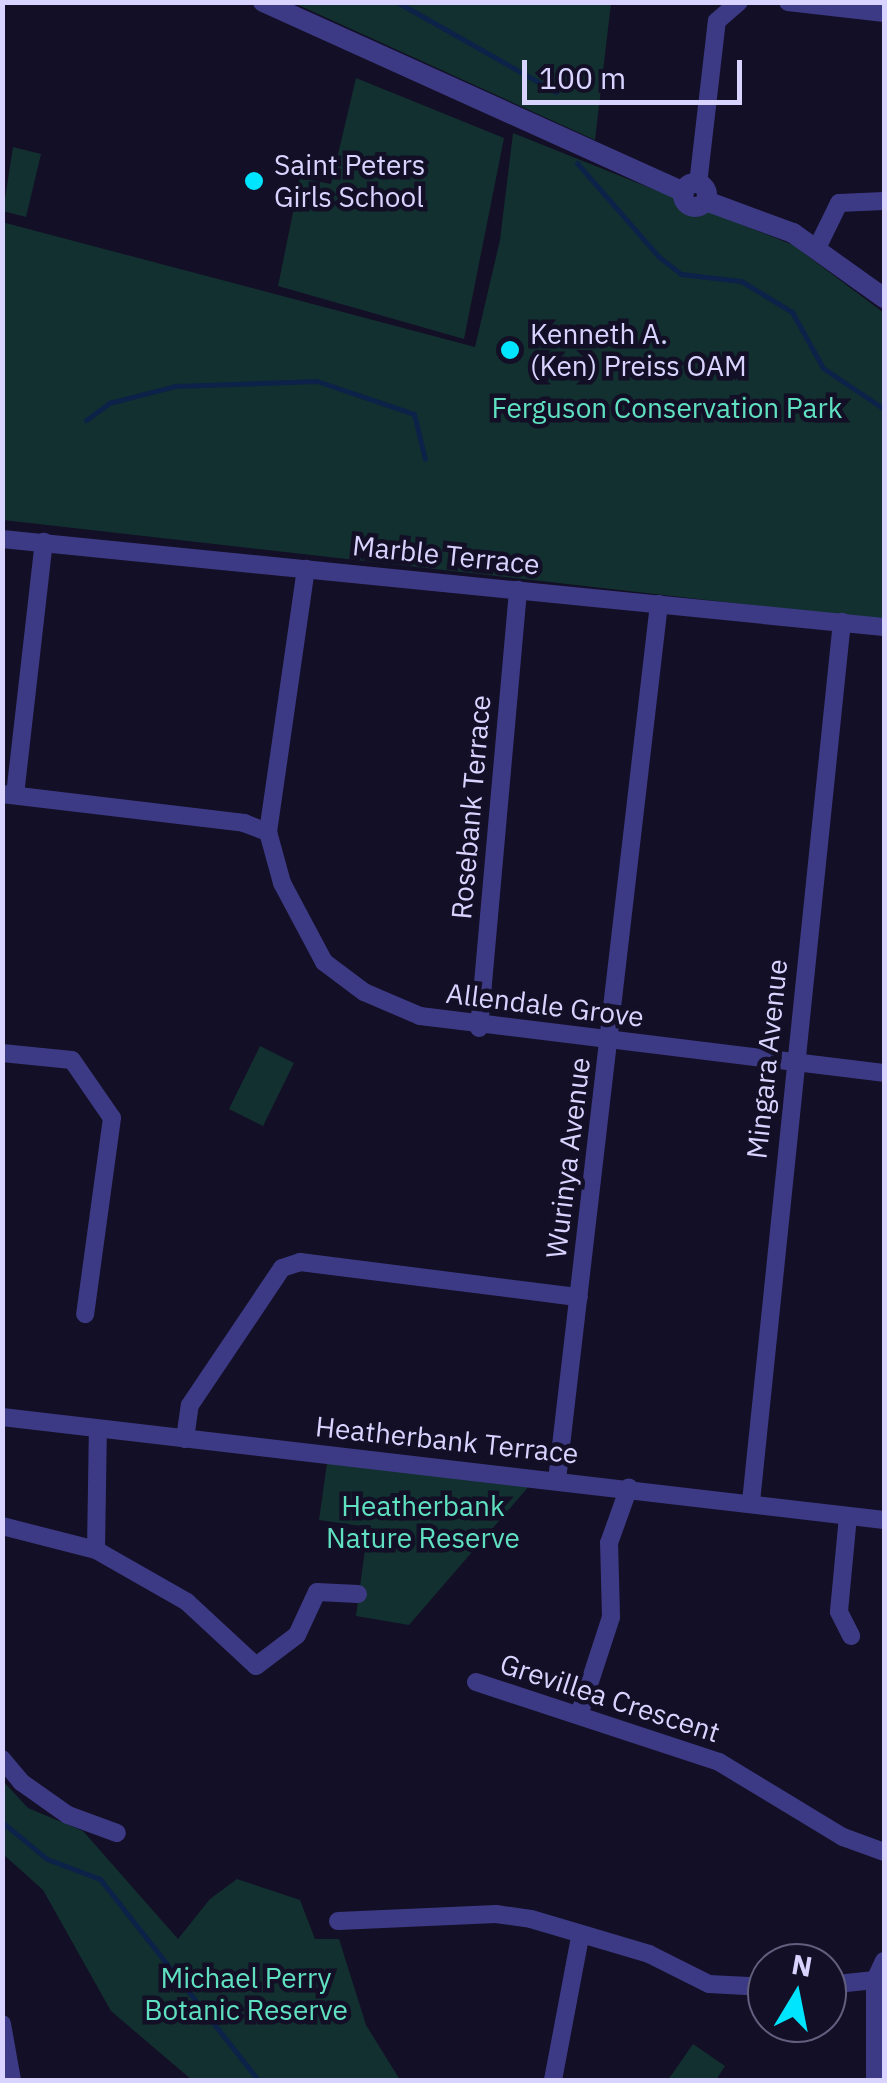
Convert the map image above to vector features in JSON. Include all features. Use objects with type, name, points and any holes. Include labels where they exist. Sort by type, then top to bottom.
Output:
[{"type":"street","points":[[264,2],[817,248],[884,298]]},
{"type":"street","points":[[696,192],[716,21],[739,2]]},
{"type":"street","points":[[788,2],[884,13]]},
{"type":"street","points":[[817,248],[839,202],[884,201]]},
{"type":"street","name":"Marble Terrace","points":[[2,538],[884,626]]},
{"type":"street","points":[[44,542],[9,794],[268,832],[306,569]]},
{"type":"street","name":"Rosebank Terrace","points":[[479,1028],[518,590]]},
{"type":"street","name":"Wurinya Avenue","points":[[557,1480],[659,604]]},
{"type":"street","name":"Mingara Avenue","points":[[751,1502],[842,622]]},
{"type":"street","name":"Allendale Grove","points":[[268,832],[282,884],[324,962],[364,992],[420,1016],[479,1028],[884,1073]]},
{"type":"street","points":[[2,1053],[72,1060],[112,1118],[84,1314]]},
{"type":"street","points":[[185,1439],[190,1405],[282,1268],[300,1262],[579,1297]]},
{"type":"street","name":"Heatherbank Terrace","points":[[2,1417],[629,1487],[884,1520]]},
{"type":"street","points":[[96,1550],[98,1429]]},
{"type":"street","points":[[578,1714],[610,1617],[609,1543],[629,1487]]},
{"type":"street","points":[[848,1516],[840,1612],[851,1636]]},
{"type":"street","points":[[2,1526],[96,1550],[187,1602],[256,1666],[297,1634],[318,1592],[358,1594]]},
{"type":"street","name":"Grevillea Crescent","points":[[476,1682],[719,1762],[842,1838],[884,1852]]},
{"type":"street","points":[[2,1759],[22,1782],[68,1815],[117,1834]]},
{"type":"street","points":[[338,1922],[496,1914],[649,1954],[709,1984],[747,1986]]},
{"type":"street","points":[[553,2080],[580,1936]]},
{"type":"street","points":[[875,2080],[875,1980],[884,1960]]},
{"type":"street","points":[[847,1984],[875,1980]]},
{"type":"street","points":[[2,2024],[12,2080]]},
{"type":"green space","points":[[294,3],[611,3],[595,140]]},
{"type":"green space","points":[[356,78],[504,138],[464,339],[278,286],[300,178],[331,184]]},
{"type":"green space","name":"Ferguson Conservation Park","points":[[513,133],[793,245],[884,313],[884,620],[3,520],[2,222],[475,347],[500,240]]},
{"type":"green space","points":[[13,147],[41,154],[26,217],[3,211]]},
{"type":"green space","points":[[260,1046],[294,1063],[263,1126],[229,1109]]},
{"type":"green space","name":"Heatherbank Nature Reserve","points":[[328,1456],[536,1478],[409,1625],[356,1616],[368,1527],[319,1520]]},
{"type":"green space","name":"Michael Perry Botanic Reserve","points":[[2,1780],[28,1808],[83,1831],[178,1939],[210,1899],[237,1879],[300,1900],[315,1939],[339,1939],[366,2025],[400,2080],[192,2080],[111,2011],[43,1890],[3,1854]]},
{"type":"green space","points":[[693,2044],[725,2066],[716,2080],[668,2080]]},
{"type":"waterway","points":[[397,2],[556,92]]},
{"type":"waterway","points":[[577,163],[658,256],[681,274],[741,281],[792,312],[823,368],[884,409]]},
{"type":"waterway","points":[[86,420],[109,403],[175,386],[317,381],[414,414],[425,459]]},
{"type":"waterway","points":[[2,1822],[47,1859],[100,1879],[258,2080]]},
{"type":"place","name":"Saint Peters Girls School","points":[[254,181]]},
{"type":"place","name":"Kenneth A. (Ken) Preiss OAM","points":[[510,350]]}]
